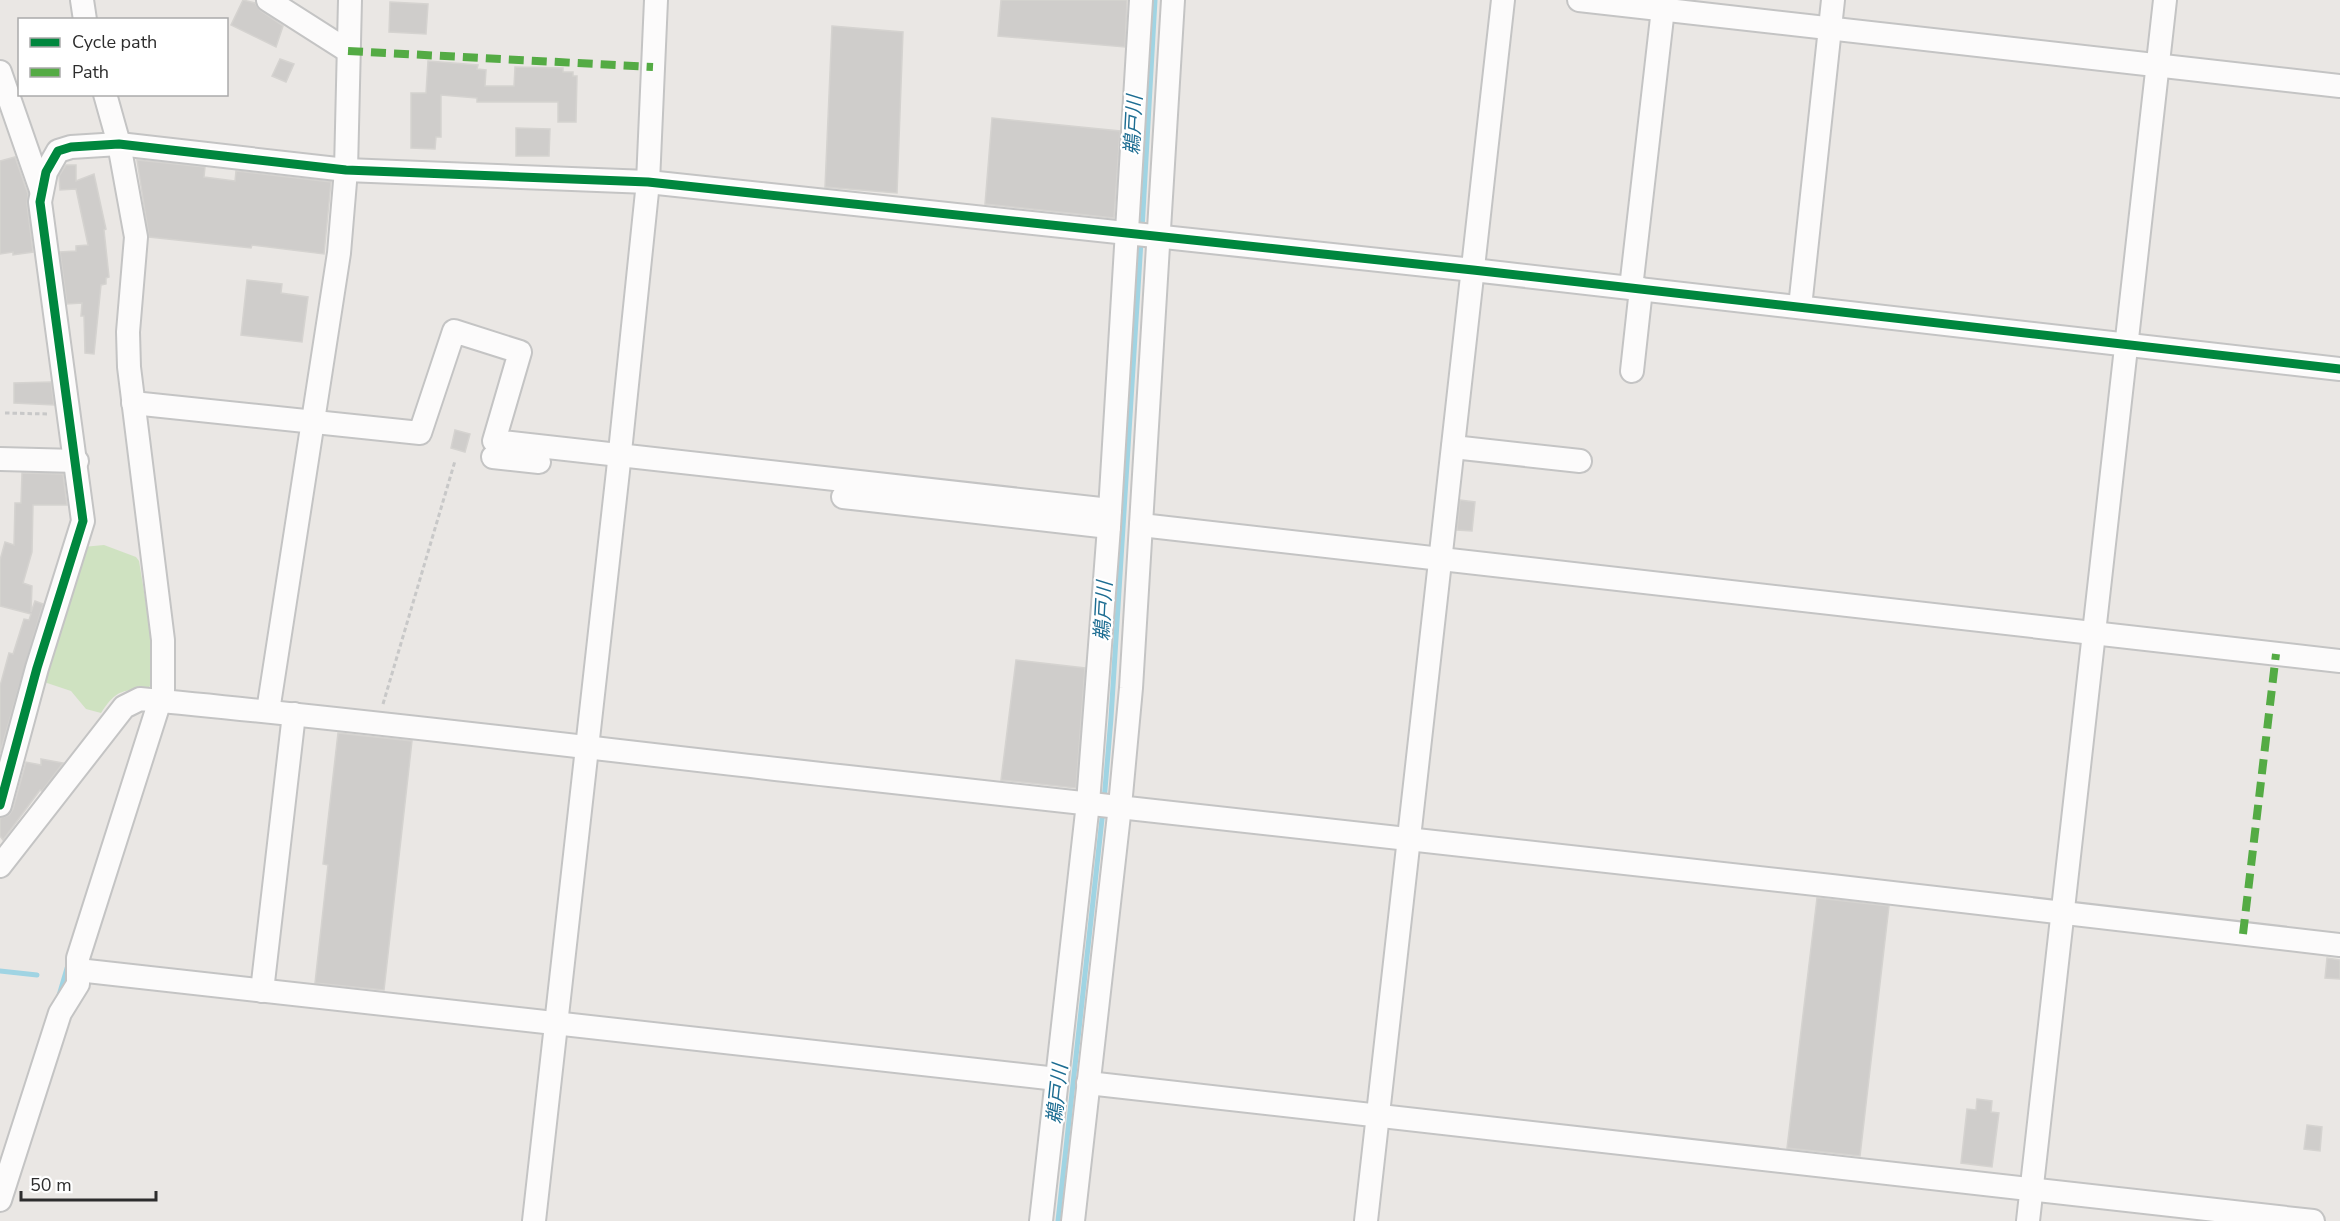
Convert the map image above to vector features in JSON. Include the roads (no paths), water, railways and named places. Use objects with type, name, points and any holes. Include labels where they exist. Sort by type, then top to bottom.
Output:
[{"type":"street","points":[[82,0],[85,18]]},
{"type":"street","points":[[268,0],[348,51]]},
{"type":"street","points":[[268,711],[339,253],[346,171],[350,0]]},
{"type":"street","points":[[534,1221],[619,464],[648,182],[656,0]]},
{"type":"street","points":[[1041,1221],[1056,1086],[1103,805],[1131,688],[1142,518],[1141,0]]},
{"type":"street","points":[[1072,1221],[1088,1090],[1103,805],[1110,518],[1173,0]]},
{"type":"street","points":[[1366,1221],[1503,0]]},
{"type":"street","points":[[1579,0],[1831,15]]},
{"type":"street","points":[[1689,0],[1831,15],[2340,86]]},
{"type":"street","points":[[2030,1205],[2165,0]]},
{"type":"street","points":[[1632,371],[1636,289],[1663,5]]},
{"type":"street","points":[[1800,307],[1831,15]]},
{"type":"street","points":[[2159,59],[2340,74]]},
{"type":"street","points":[[0,72],[41,190]]},
{"type":"street","points":[[0,1200],[60,1013],[78,977],[78,958],[163,691],[163,640],[134,410],[128,332],[136,237],[119,144],[106,96]]},
{"type":"street","points":[[0,805],[38,668],[83,521],[77,461],[40,202],[46,172],[58,151],[71,147],[119,144],[346,171],[648,182],[1473,270],[2340,369]]},
{"type":"street","points":[[134,410],[312,428],[420,434],[454,331],[520,352],[494,441],[619,464]]},
{"type":"street","points":[[312,428],[422,449]]},
{"type":"street","points":[[1453,447],[1580,461]]},
{"type":"street","points":[[493,457],[619,464],[1110,518]]},
{"type":"street","points":[[0,459],[77,461]]},
{"type":"street","points":[[1142,518],[2094,627],[2340,649]]},
{"type":"street","points":[[2094,627],[2340,661]]},
{"type":"street","points":[[0,866],[124,707],[141,699],[268,711],[587,749],[2063,912],[2340,945]]},
{"type":"street","points":[[262,991],[294,714]]},
{"type":"street","points":[[78,977],[262,991],[555,1031]]},
{"type":"street","points":[[78,977],[1056,1086]]},
{"type":"street","points":[[1088,1090],[1377,1122],[2030,1205],[2187,1221]]},
{"type":"street","points":[[2030,1205],[2313,1221]]},
{"type":"waterway","name":"鵜戸川","points":[[1142,229],[1155,0]]},
{"type":"waterway","name":"鵜戸川","points":[[1104,801],[1141,241]]},
{"type":"waterway","name":"鵜戸川","points":[[1058,1221],[1103,810]]},
{"type":"waterway","points":[[58,999],[68,965]]},
{"type":"waterway","points":[[0,971],[37,975]]}]
